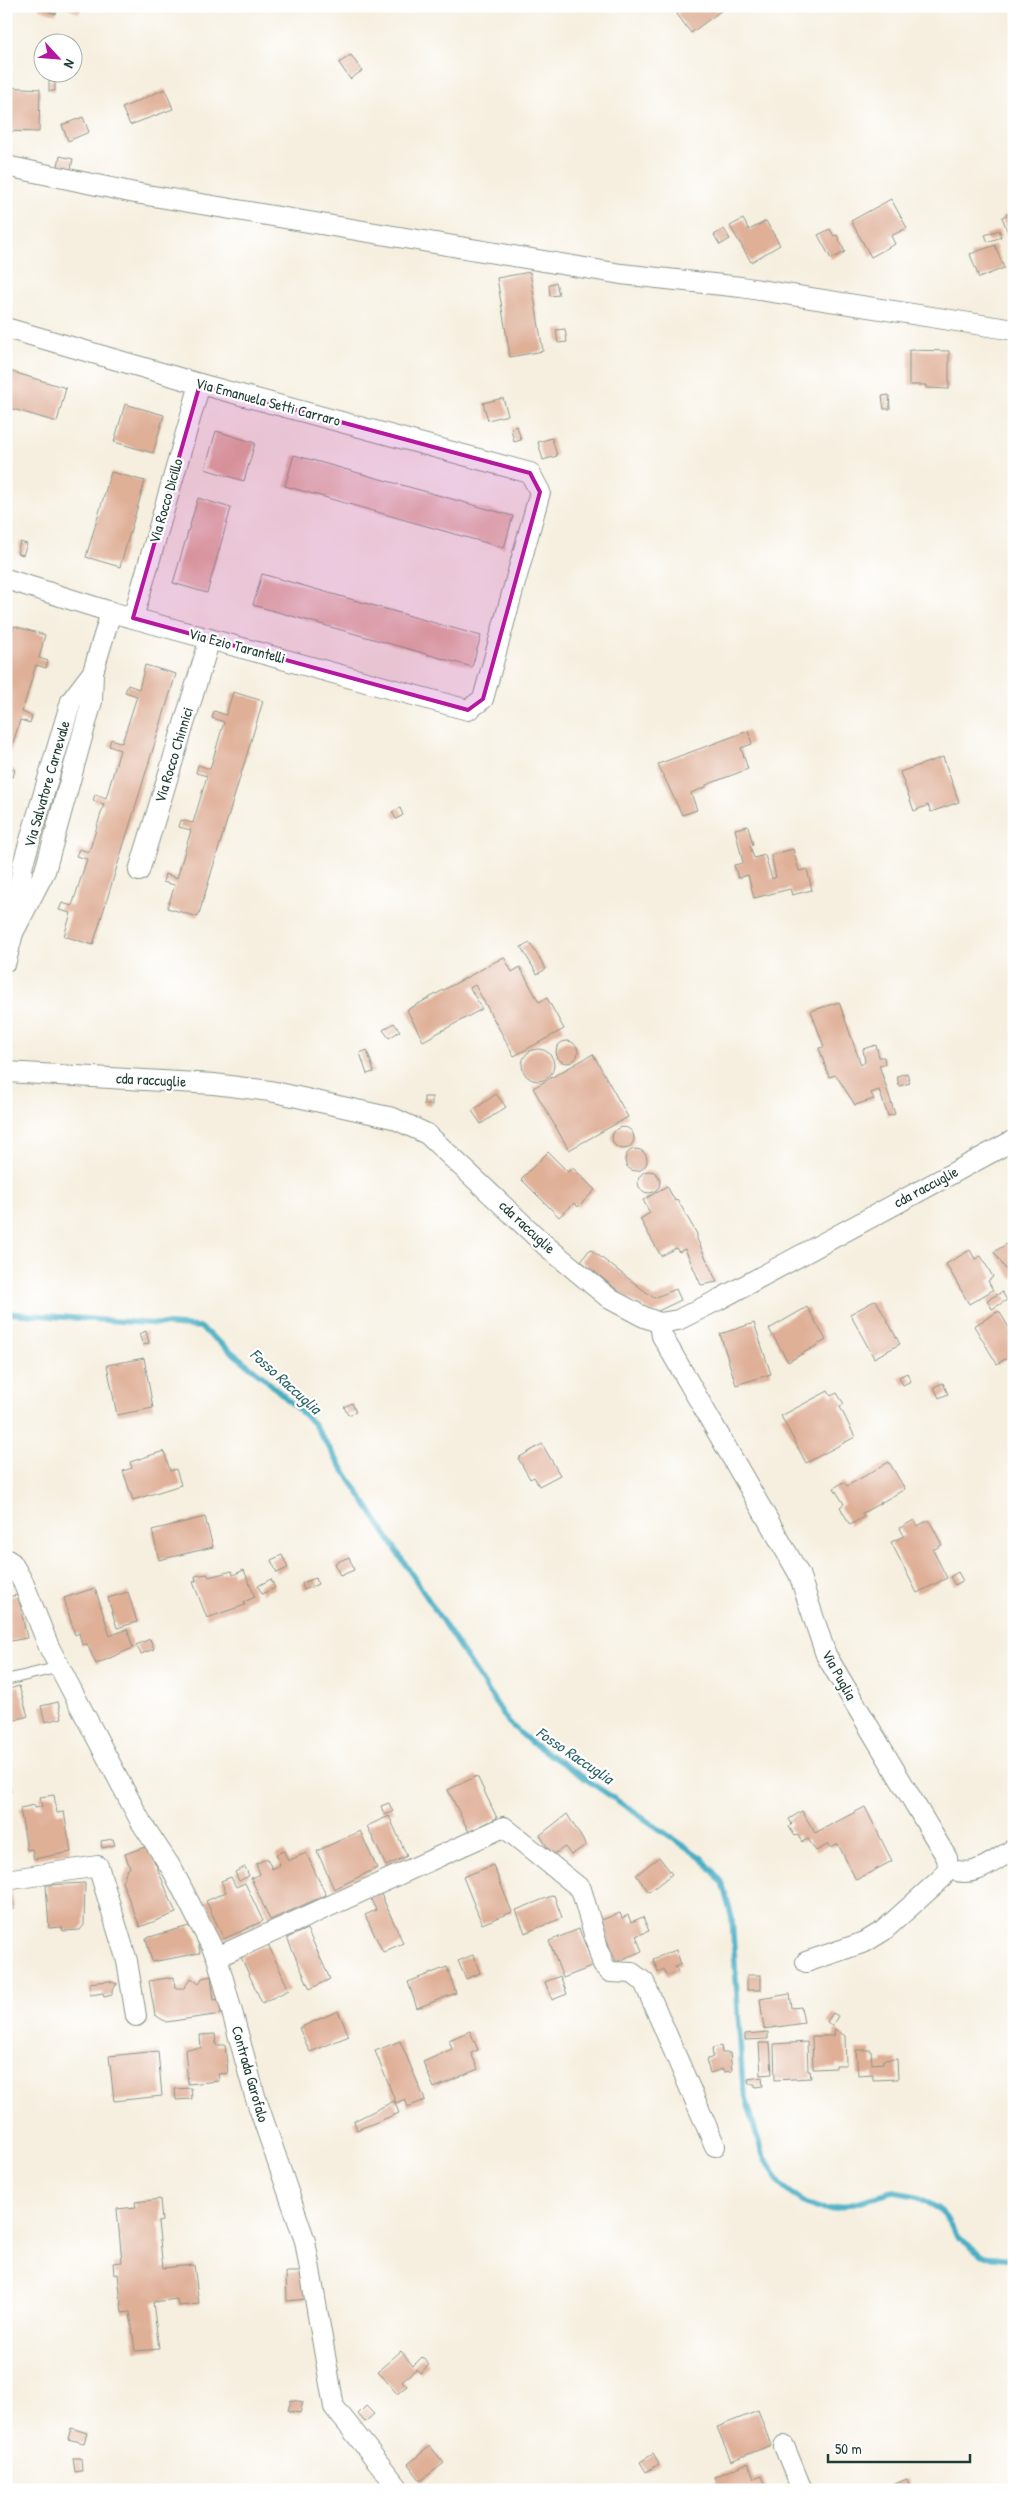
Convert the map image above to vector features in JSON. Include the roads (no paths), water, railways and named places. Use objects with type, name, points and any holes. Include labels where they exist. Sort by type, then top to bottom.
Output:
[{"type":"street","points":[[6,166],[135,194],[620,274],[740,287],[1014,330]]},
{"type":"street","name":"Via Emanuela Setti Carraro","points":[[6,328],[200,384],[530,472],[540,492],[483,699],[468,710]]},
{"type":"street","name":"Via Rocco Dicillo","points":[[133,618],[200,384]]},
{"type":"street","name":"Via Ezio Tarantelli","points":[[6,579],[111,612],[468,710]]},
{"type":"street","name":"Via Salvatore Carnevale","points":[[6,962],[13,933],[45,871],[92,701],[93,672],[111,612]]},
{"type":"street","name":"Via Rocco Chinnici","points":[[139,871],[210,639]]},
{"type":"street","name":"cda raccuglie","points":[[6,1072],[214,1084],[270,1091],[393,1118],[428,1134],[545,1245],[610,1299],[644,1318],[660,1323],[678,1320],[718,1300],[1014,1140]]},
{"type":"street","name":"Via Puglia","points":[[660,1323],[662,1336],[800,1574],[826,1655],[947,1858],[948,1868]]},
{"type":"street","name":"Contrada Garofalo","points":[[6,1559],[12,1564],[23,1582],[60,1667],[141,1822],[172,1869],[217,1957],[254,2096],[305,2241],[334,2407],[400,2490]]},
{"type":"street","points":[[217,1957],[504,1828],[581,1889],[603,1965],[610,1972],[632,1974],[644,1982],[715,2146]]},
{"type":"street","points":[[806,1962],[865,1942],[883,1931],[942,1878],[948,1868],[960,1874],[972,1873],[1014,1849]]},
{"type":"street","points":[[6,1880],[98,1866],[127,1961],[136,2016]]},
{"type":"street","points":[[784,2446],[802,2490]]},
{"type":"lane","points":[[6,1680],[60,1667]]},
{"type":"waterway","name":"Fosso Raccuglia","points":[[6,1313],[200,1327],[262,1376],[313,1423],[509,1723],[528,1740],[702,1858],[722,1882],[732,1918],[743,2087],[761,2150],[781,2185],[804,2203],[816,2208],[830,2209],[894,2192],[916,2196],[941,2210],[957,2236],[983,2256],[1014,2259]]}]
